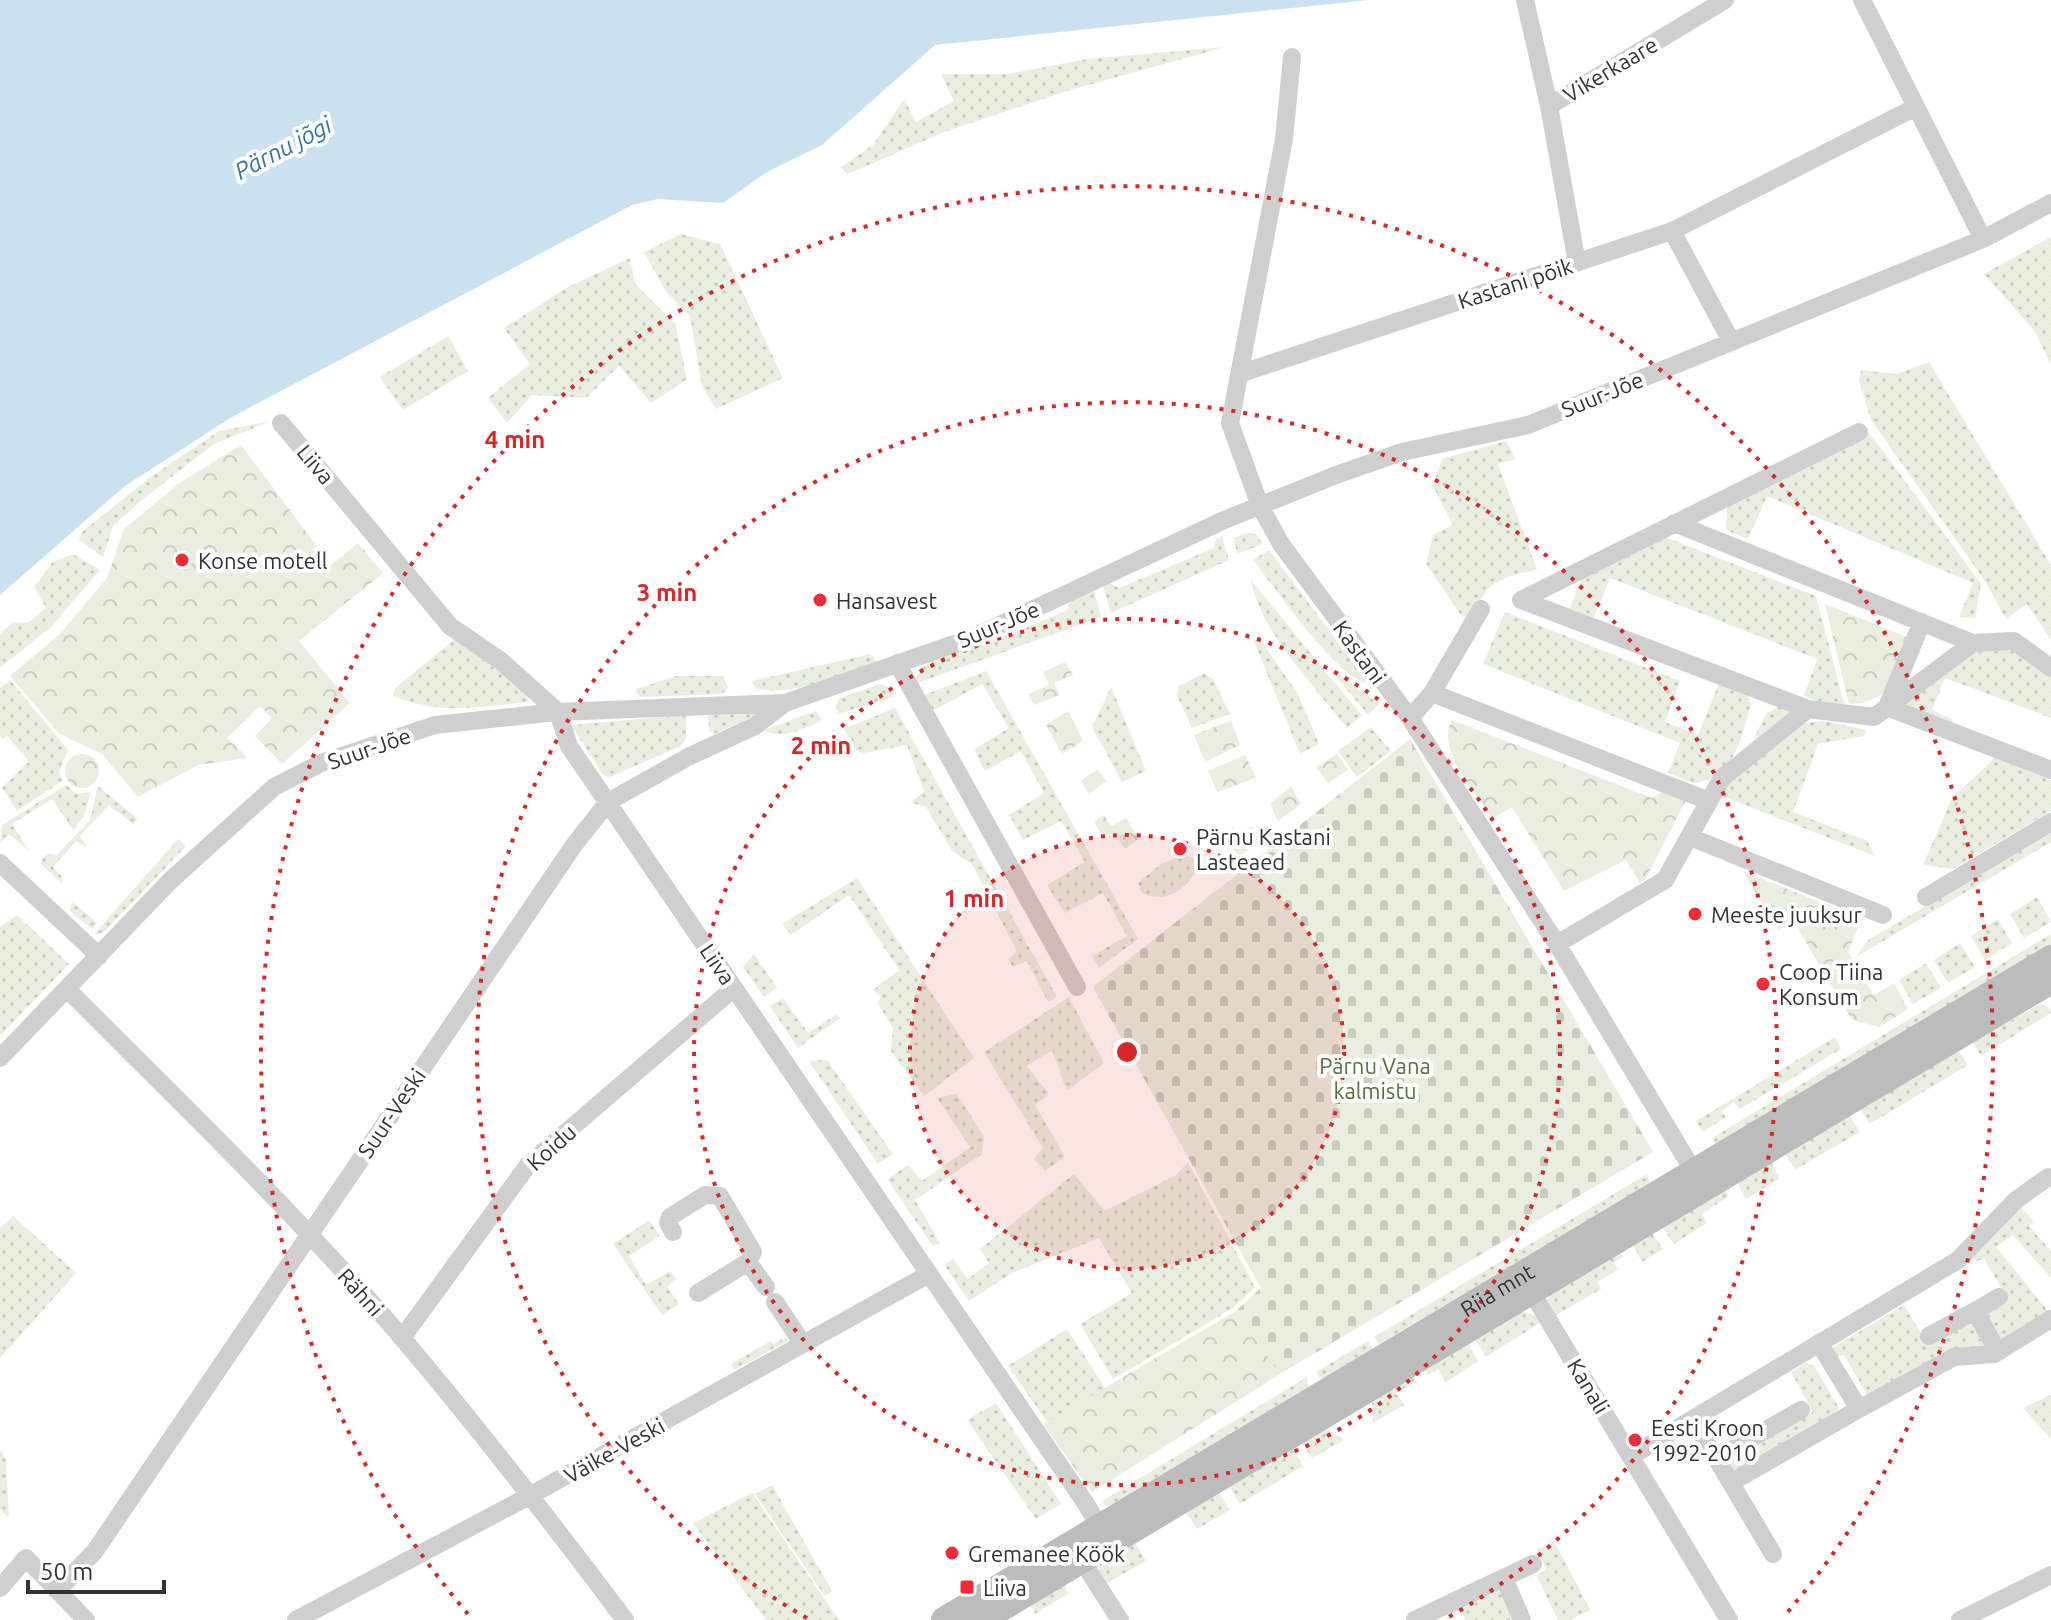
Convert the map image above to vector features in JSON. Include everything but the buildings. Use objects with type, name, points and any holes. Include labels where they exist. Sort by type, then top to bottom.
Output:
[{"type":"main road","name":"Riia mnt","points":[[944,1620],[1089,1545],[2048,975]]},
{"type":"main road","name":"Riia mnt","points":[[982,1620],[1089,1545]]},
{"type":"street","points":[[1525,0],[1549,106]]},
{"type":"street","name":"Vikerkaare","points":[[1577,263],[1549,106],[1725,0]]},
{"type":"street","points":[[1862,0],[1983,239]]},
{"type":"street","name":"Kastani","points":[[1292,57],[1284,139],[1230,423],[1260,506],[1281,544],[1410,718],[1557,944],[1699,1180]]},
{"type":"street","name":"Kastani põik","points":[[1239,374],[1672,231],[1916,107]]},
{"type":"street","name":"Suur-Jõe","points":[[0,1058],[170,881],[274,787],[321,763],[435,725],[558,712],[785,703],[974,637],[1260,506],[1402,452],[1528,425],[1983,239],[2051,203]]},
{"type":"street","points":[[1672,231],[1731,341]]},
{"type":"street","name":"Liiva","points":[[281,423],[450,626],[501,661],[558,712],[569,746],[929,1274],[1089,1545],[1120,1620]]},
{"type":"street","points":[[1859,432],[1521,600],[1808,709],[1874,717],[1973,643]]},
{"type":"street","points":[[1674,523],[1973,643],[2014,641],[2051,668]]},
{"type":"street","points":[[1410,718],[1432,693],[1481,609]]},
{"type":"street","points":[[1887,707],[1922,622]]},
{"type":"street","points":[[897,663],[1077,987]]},
{"type":"street","points":[[1432,693],[1709,801]]},
{"type":"street","name":"Suur-Veski","points":[[57,1591],[95,1551],[574,845],[608,802],[688,757],[755,726],[785,703]]},
{"type":"street","points":[[1887,707],[2051,770]]},
{"type":"street","points":[[1557,944],[1665,880],[1722,778],[1808,709]]},
{"type":"street","points":[[1926,897],[2051,822]]},
{"type":"street","points":[[1690,837],[1883,915]]},
{"type":"street","points":[[0,863],[99,956]]},
{"type":"street","name":"Koidu","points":[[402,1338],[528,1165],[734,988]]},
{"type":"street","name":"Rähni","points":[[67,989],[309,1234],[402,1338],[531,1495],[625,1620]]},
{"type":"street","points":[[1631,1456],[1958,1260],[2016,1200],[2050,1179]]},
{"type":"street","points":[[673,1232],[668,1223],[670,1217],[705,1195],[720,1196],[753,1252],[748,1262],[698,1293]]},
{"type":"street","points":[[748,1262],[803,1344]]},
{"type":"street","name":"Väike-Veski","points":[[296,1620],[531,1495],[929,1274]]},
{"type":"street","name":"Kanali","points":[[1526,1284],[1729,1620]]},
{"type":"street","points":[[1929,1336],[1999,1297]]},
{"type":"street","points":[[1975,1311],[1998,1352]]},
{"type":"street","points":[[1732,1482],[1954,1357],[1998,1352],[2051,1319]]},
{"type":"street","points":[[1819,1343],[1859,1409]]},
{"type":"street","points":[[1717,1458],[1801,1410]]},
{"type":"street","points":[[1693,1419],[1773,1554]]},
{"type":"street","points":[[0,1588],[26,1558],[86,1620]]},
{"type":"street","points":[[1421,1619],[1533,1564]]},
{"type":"street","points":[[1960,1620],[2051,1575]]},
{"type":"street","points":[[1504,1578],[1522,1620]]},
{"type":"green space","points":[[1225,47],[1067,91],[944,132],[848,174],[841,167],[873,145],[904,99],[916,122],[954,101],[941,74],[1008,74],[1087,59]]},
{"type":"green space","points":[[681,234],[720,244],[783,378],[716,409],[702,386],[690,316],[666,292],[644,252]]},
{"type":"green space","points":[[2051,237],[2051,365],[2034,330],[1984,274]]},
{"type":"green space","points":[[630,258],[635,284],[675,324],[687,379],[651,403],[619,366],[586,398],[532,395],[507,423],[488,398],[530,364],[504,328],[566,288]]},
{"type":"green space","points":[[448,336],[468,371],[403,410],[380,377]]},
{"type":"green space","points":[[1929,362],[2051,565],[2051,640],[2027,604],[2006,619],[1985,581],[1871,420],[1859,380],[1861,370],[1896,374]]},
{"type":"green space","points":[[271,421],[214,444],[143,499],[113,526],[103,557],[79,540],[82,532],[152,476],[219,431]]},
{"type":"green space","points":[[1869,432],[1981,584],[1975,618],[1959,617],[1973,583],[1767,496],[1748,539],[1726,530],[1727,503]]},
{"type":"green space","points":[[1506,441],[1516,459],[1498,464],[1537,569],[1512,576],[1489,588],[1470,618],[1461,615],[1426,564],[1433,535],[1453,525],[1433,486],[1442,459]]},
{"type":"green space","points":[[241,445],[331,565],[358,543],[383,573],[299,641],[350,703],[282,764],[255,736],[272,718],[260,706],[227,738],[248,758],[198,765],[138,797],[102,754],[60,734],[10,676],[61,633],[107,578],[124,529],[181,482]]},
{"type":"green space","points":[[1247,533],[1256,534],[1263,544],[1237,554],[1234,538]]},
{"type":"green space","points":[[1660,535],[1816,596],[1844,704],[1820,703],[1804,696],[1817,659],[1610,578],[1593,619],[1569,610],[1585,572]]},
{"type":"green space","points":[[1222,536],[1229,560],[1111,613],[1103,587],[1109,583],[1119,588],[1214,548],[1216,539]]},
{"type":"green space","points":[[1269,550],[1368,682],[1356,678],[1324,650],[1253,560]]},
{"type":"green space","points":[[73,554],[100,570],[51,627],[0,668],[0,634],[13,622],[28,623],[46,608],[34,587],[53,562]]},
{"type":"green space","points":[[1251,580],[1362,716],[1347,728],[1277,638],[1256,599]]},
{"type":"green space","points":[[1094,590],[1101,617],[915,684],[923,668],[937,656],[973,640],[982,646],[1066,611],[1072,599]]},
{"type":"green space","points":[[1825,604],[1912,639],[1886,693],[1863,703],[1849,704]]},
{"type":"green space","points":[[1505,612],[1680,681],[1665,722],[1698,735],[1720,681],[1746,692],[1751,703],[1740,742],[1728,764],[1719,773],[1694,783],[1668,773],[1680,743],[1483,664]]},
{"type":"green space","points":[[455,639],[517,683],[530,702],[444,708],[393,696],[395,688]]},
{"type":"green space","points":[[1253,639],[1260,640],[1297,692],[1319,744],[1300,754]]},
{"type":"green space","points":[[2013,647],[2051,673],[2051,718],[1945,678],[1932,710],[1953,720],[1950,726],[1899,705],[1975,650]]},
{"type":"green space","points":[[870,654],[876,662],[801,687],[770,691],[756,689],[752,681]]},
{"type":"green space","points":[[1065,662],[1073,675],[1054,683],[1060,695],[1034,705],[1028,694],[1049,685],[1043,672]]},
{"type":"green space","points":[[1325,663],[1379,704],[1368,715]]},
{"type":"green space","points":[[986,671],[1138,939],[1099,968],[1092,956],[1127,936],[1103,893],[1065,913],[1047,885],[1085,862],[1061,821],[1023,840],[1009,815],[1044,793],[1021,751],[985,771],[974,749],[1009,728],[982,684],[929,713],[919,697]]},
{"type":"green space","points":[[1204,673],[1213,679],[1230,714],[1192,728],[1177,696],[1179,686]]},
{"type":"green space","points":[[676,676],[723,676],[728,688],[722,694],[641,697],[637,694],[636,689]]},
{"type":"green space","points":[[10,680],[68,750],[59,771],[62,781],[17,811],[2,788],[29,761],[7,736],[2,739],[0,736],[0,688]]},
{"type":"green space","points":[[880,684],[888,687],[895,696],[839,714],[836,706],[840,698]]},
{"type":"green space","points":[[1111,687],[1146,771],[1122,782],[1092,727]]},
{"type":"green space","points":[[1781,705],[1797,712],[1753,740],[1766,714]]},
{"type":"green space","points":[[895,708],[1057,997],[1048,1002],[1027,961],[1013,967],[1008,959],[1017,952],[972,864],[952,851],[926,807],[911,803],[924,791],[907,745],[864,753],[856,751],[844,729]]},
{"type":"green space","points":[[816,711],[822,720],[801,730],[778,734],[764,730]]},
{"type":"green space","points":[[1068,711],[1083,741],[1062,754],[1046,725]]},
{"type":"green space","points":[[764,712],[714,734],[709,731],[708,715]]},
{"type":"green space","points":[[686,715],[686,738],[681,746],[610,777],[603,775],[571,725]]},
{"type":"green space","points":[[1231,720],[1240,745],[1205,762],[1194,735]]},
{"type":"green space","points":[[1452,720],[1652,798],[1665,790],[1687,798],[1645,880],[1640,883],[1626,860],[1564,891],[1512,807],[1492,819],[1468,785],[1449,745],[1448,732]]},
{"type":"green space","points":[[1825,721],[1866,730],[1864,736],[1818,744],[1793,812],[1867,841],[1875,856],[1722,796],[1731,780],[1803,723]]},
{"type":"green space","points":[[1371,727],[1391,751],[1357,777],[1338,751]]},
{"type":"green space","name":"Pärnu Vana kalmistu","points":[[1410,739],[1653,1152],[1280,1374],[1236,1311],[1261,1288],[1093,987]]},
{"type":"green space","points":[[82,754],[94,759],[99,771],[94,783],[82,788],[70,783],[65,771],[70,759]]},
{"type":"green space","points":[[1337,754],[1348,770],[1328,783],[1316,767]]},
{"type":"green space","points":[[1245,755],[1256,778],[1217,792],[1208,771]]},
{"type":"green space","points":[[1995,758],[2051,780],[2051,811],[1953,869],[1923,865],[1952,798]]},
{"type":"green space","points":[[1098,769],[1106,781],[1089,794],[1081,781]]},
{"type":"green space","points":[[66,785],[77,794],[91,792],[84,816],[73,830],[52,799],[12,824],[29,851],[9,834],[0,843],[2,825]]},
{"type":"green space","points":[[98,786],[138,819],[133,824],[109,805],[80,836],[87,847],[76,841],[53,867],[62,877],[62,883],[41,864],[42,859],[49,853],[56,856],[90,820]]},
{"type":"green space","points":[[1291,786],[1301,804],[1278,821],[1270,804]]},
{"type":"green space","points":[[1104,815],[1111,826],[1126,818],[1139,839],[1125,849],[1113,832],[1103,837],[1094,822]]},
{"type":"green space","points":[[1252,826],[1261,841],[1239,856],[1223,836],[1233,827],[1240,834]]},
{"type":"green space","points":[[2051,832],[2051,842],[1856,957],[1868,940]]},
{"type":"green space","points":[[178,839],[186,846],[103,933],[94,934]]},
{"type":"green space","points":[[1182,855],[1194,858],[1198,868],[1182,888],[1159,897],[1142,893],[1138,883],[1161,864]]},
{"type":"green space","points":[[1743,871],[1862,919],[1848,952],[1874,995],[1894,983],[1908,1009],[1879,1027],[1852,1020],[1794,922],[1778,930]]},
{"type":"green space","points":[[857,878],[974,1058],[924,1096],[891,1051],[893,1028],[877,1002],[881,997],[873,990],[899,970],[849,895],[791,935],[782,924]]},
{"type":"green space","points":[[2037,897],[2051,922],[2024,938],[2010,914]]},
{"type":"green space","points":[[72,901],[97,923],[92,929],[70,911]]},
{"type":"green space","points":[[17,915],[69,964],[0,1036],[0,927]]},
{"type":"green space","points":[[1998,919],[2012,943],[1985,960],[1971,936]]},
{"type":"green space","points":[[2051,934],[2051,945],[1716,1145],[1712,1138]]},
{"type":"green space","points":[[1960,943],[1975,967],[1948,983],[1934,960]]},
{"type":"green space","points":[[754,954],[777,988],[764,997],[743,967]]},
{"type":"green space","points":[[1926,963],[1941,988],[1913,1004],[1899,980]]},
{"type":"green space","points":[[1069,997],[1104,1063],[1067,1091],[1052,1050],[1027,1066],[1049,1094],[1035,1105],[1065,1157],[1045,1171],[1034,1159],[1043,1148],[984,1052]]},
{"type":"green space","points":[[783,998],[808,1033],[837,1014],[840,1018],[798,1048],[770,1006]]},
{"type":"green space","points":[[2040,1004],[2049,1007],[2051,1013],[1981,1056],[1973,1042]]},
{"type":"green space","points":[[1835,1037],[1841,1049],[1740,1109],[1734,1102],[1721,1111],[1726,1117],[1703,1132],[1696,1121]]},
{"type":"green space","points":[[1958,1050],[1968,1065],[1870,1124],[1860,1109]]},
{"type":"green space","points":[[827,1060],[893,1154],[878,1164],[809,1061]]},
{"type":"green space","points":[[957,1094],[984,1137],[982,1154],[915,1200],[940,1243],[933,1246],[887,1179],[908,1165],[922,1181],[970,1147],[937,1098]]},
{"type":"green space","points":[[1849,1115],[1860,1132],[1795,1170],[1785,1154]]},
{"type":"green space","points":[[1188,1162],[1255,1287],[1233,1308],[1113,1379],[1080,1324],[1132,1293],[1099,1238],[1012,1273],[969,1301],[944,1265],[953,1259],[968,1279],[989,1263],[980,1249],[1074,1174],[1105,1211],[1176,1175]]},
{"type":"green space","points":[[1771,1162],[1780,1178],[1746,1199],[1737,1182]]},
{"type":"green space","points":[[1647,1174],[1650,1184],[1379,1344],[1374,1337]]},
{"type":"green space","points":[[1725,1190],[1729,1196],[1702,1214],[1707,1223],[1674,1244],[1663,1228]]},
{"type":"green space","points":[[2018,1204],[2034,1222],[2029,1226],[2051,1251],[2051,1278],[2013,1235],[1996,1247],[2049,1312],[2001,1342],[1986,1313],[2008,1300],[1984,1258],[1976,1262],[1970,1253]]},
{"type":"green space","points":[[13,1216],[76,1273],[0,1358],[0,1228]]},
{"type":"green space","points":[[649,1220],[660,1236],[629,1256],[646,1285],[670,1271],[676,1279],[667,1287],[679,1304],[662,1315],[613,1244]]},
{"type":"green space","points":[[1652,1233],[1663,1249],[1642,1262],[1633,1245]]},
{"type":"green space","points":[[1619,1252],[1624,1256],[1614,1262],[1618,1270],[1597,1282],[1601,1289],[1553,1317],[1546,1304],[1550,1295]]},
{"type":"green space","points":[[1904,1305],[1927,1344],[1974,1323],[1990,1350],[1870,1400],[1844,1355],[1837,1356],[1832,1348]]},
{"type":"green space","points":[[1236,1311],[1280,1374],[1092,1492],[1043,1424]]},
{"type":"green space","points":[[1520,1311],[1534,1315],[1540,1323],[1486,1357],[1475,1339]]},
{"type":"green space","points":[[1067,1329],[1105,1388],[1047,1422],[1008,1366]]},
{"type":"green space","points":[[786,1337],[788,1341],[734,1370],[731,1364],[771,1341],[773,1344]]},
{"type":"green space","points":[[1368,1341],[1373,1349],[1325,1379],[1319,1377],[1316,1372]]},
{"type":"green space","points":[[1468,1343],[1478,1361],[1446,1382],[1438,1369],[1428,1375],[1426,1368]]},
{"type":"green space","points":[[1806,1363],[1814,1366],[1839,1408],[1831,1417],[1741,1469],[1731,1470],[1728,1462],[1813,1412],[1791,1372]]},
{"type":"green space","points":[[1413,1375],[1417,1381],[1396,1393],[1404,1405],[1373,1423],[1372,1400]]},
{"type":"green space","points":[[1307,1377],[1308,1387],[1118,1503],[1105,1506],[1102,1501]]},
{"type":"green space","points":[[2051,1395],[2051,1439],[2023,1408]]},
{"type":"green space","points":[[996,1403],[1061,1504],[1036,1519],[967,1420]]},
{"type":"green space","points":[[1325,1428],[1344,1440],[1312,1458],[1302,1443]]},
{"type":"green space","points":[[1292,1448],[1303,1466],[1240,1504],[1229,1486]]},
{"type":"green space","points":[[0,1450],[6,1460],[9,1518],[0,1509]]},
{"type":"green space","points":[[772,1485],[832,1591],[825,1596],[755,1494]]},
{"type":"green space","points":[[1218,1492],[1230,1510],[1197,1529],[1186,1512]]},
{"type":"green space","points":[[752,1493],[839,1620],[766,1620],[693,1523]]},
{"type":"green space","points":[[1554,1541],[1590,1610],[1570,1620],[1558,1620],[1536,1575],[1546,1570],[1537,1550]]},
{"type":"green space","points":[[1135,1543],[1146,1561],[1105,1584],[1099,1571],[1100,1564]]},
{"type":"green space","points":[[1063,1583],[1069,1593],[1035,1614],[1030,1605]]},
{"type":"green space","points":[[1495,1587],[1502,1591],[1515,1620],[1465,1620],[1461,1610],[1432,1620]]},
{"type":"water","name":"Pärnu jõgi","points":[[0,0],[1369,0],[935,45],[822,145],[767,172],[723,203],[658,199],[632,205],[232,417],[125,486],[0,595]]},
{"type":"place","name":"Konse motell","points":[[182,560]]},
{"type":"place","name":"Hansavest","points":[[820,600]]},
{"type":"place","name":"Pärnu Kastani Lasteaed","points":[[1180,849]]},
{"type":"place","name":"Meeste juuksur","points":[[1695,914]]},
{"type":"place","name":"Coop Tiina Konsum","points":[[1763,984]]},
{"type":"place","name":"Eesti Kroon 1992-2010","points":[[1635,1440]]},
{"type":"place","name":"Gremanee Köök","points":[[952,1553]]},
{"type":"place","name":"Liiva","points":[[967,1587]]}]
